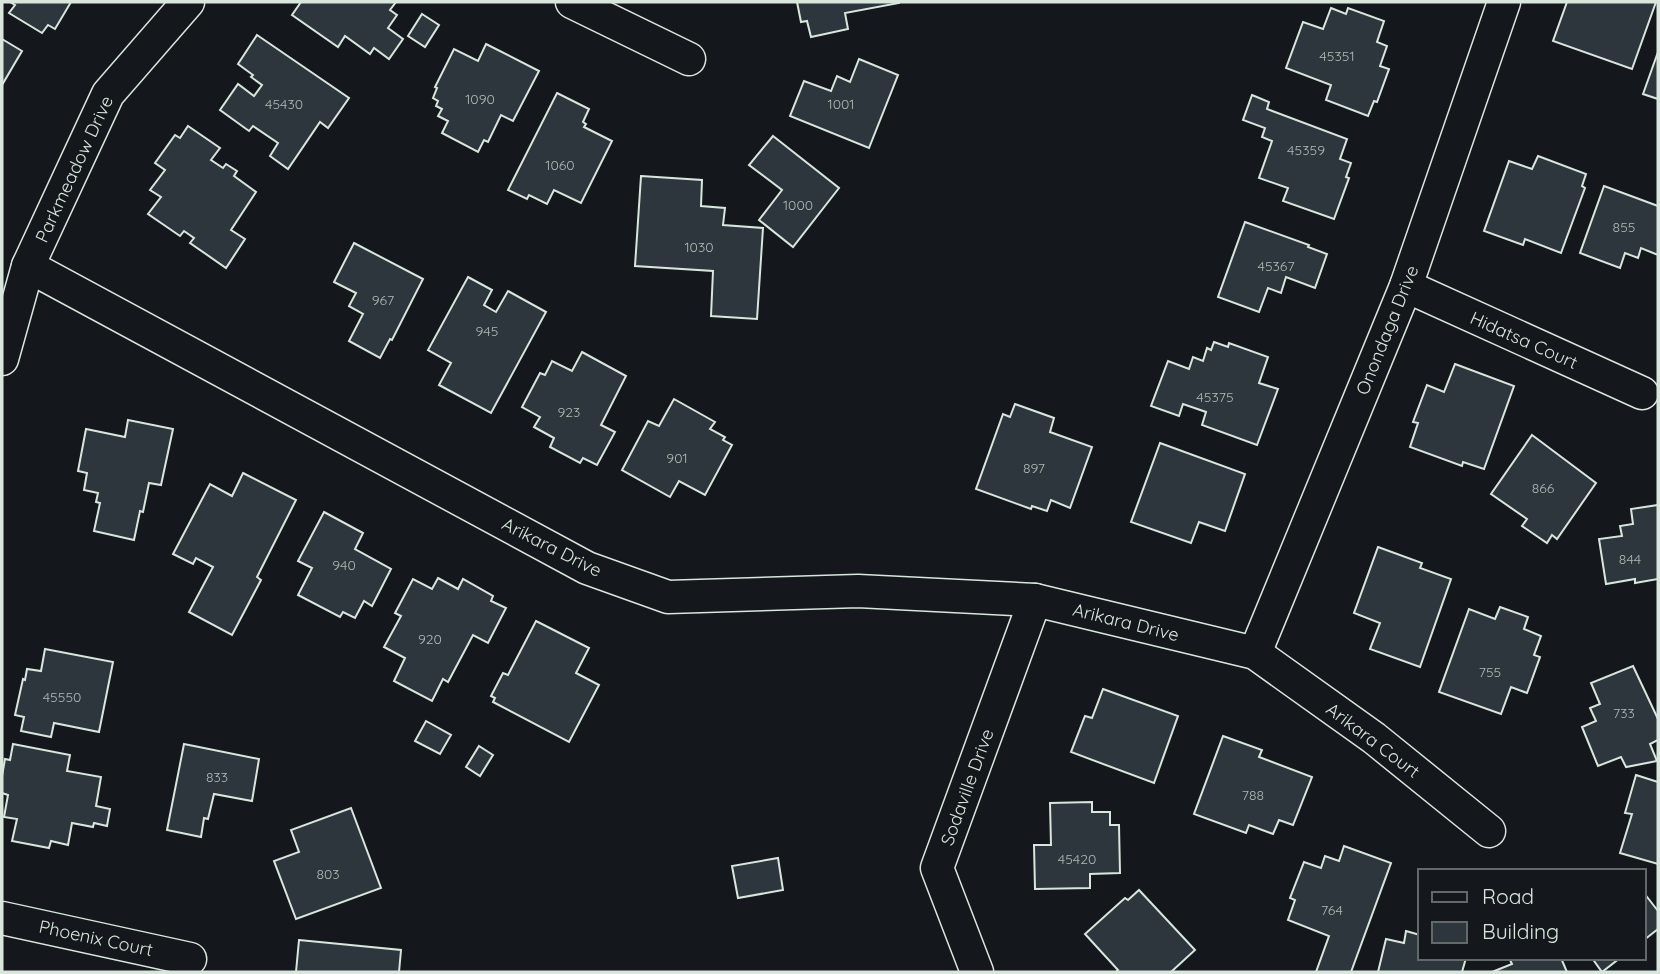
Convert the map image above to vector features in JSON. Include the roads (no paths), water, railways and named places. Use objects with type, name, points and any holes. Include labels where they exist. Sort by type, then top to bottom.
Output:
[{"type":"street","name":"Parkmeadow Drive","points":[[2,359],[28,267],[108,93],[188,2]]},
{"type":"street","points":[[572,2],[689,59]]},
{"type":"street","name":"Onondaga Drive","points":[[1255,653],[1406,286],[1504,2]]},
{"type":"street","name":"Arikara Drive","points":[[28,267],[587,568],[668,597],[858,591],[1035,600],[1255,653]]},
{"type":"street","name":"Hidatsa Court","points":[[1406,286],[1642,393]]},
{"type":"street","name":"Sodaville Drive","points":[[977,972],[937,868],[1035,600]]},
{"type":"street","name":"Arikara Court","points":[[1255,653],[1374,738],[1489,831]]},
{"type":"street","name":"Phoenix Court","points":[[2,918],[190,959]]}]
